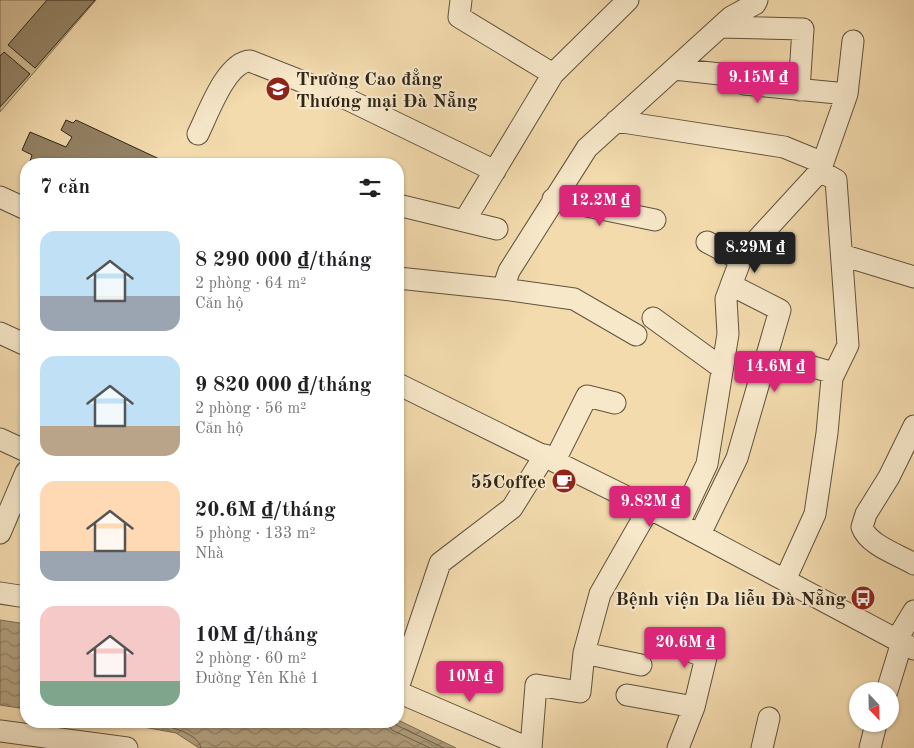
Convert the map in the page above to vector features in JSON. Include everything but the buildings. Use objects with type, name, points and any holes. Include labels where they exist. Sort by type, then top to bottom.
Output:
[{"type":"street","points":[[465,220],[553,74],[628,0]]},
{"type":"street","points":[[503,289],[509,271],[587,148],[726,22],[755,4],[757,0]]},
{"type":"street","points":[[460,8],[553,74]]},
{"type":"street","points":[[726,22],[804,29],[799,90]]},
{"type":"street","points":[[679,523],[707,464],[728,334],[726,299],[740,260],[821,167],[847,94],[853,41]]},
{"type":"street","points":[[198,134],[227,76],[237,64],[250,61],[349,100],[495,171]]},
{"type":"street","points":[[674,69],[720,74],[744,84],[847,94]]},
{"type":"street","points":[[616,121],[784,147],[821,167],[836,180],[848,345],[832,378],[827,433],[815,514],[785,580]]},
{"type":"street","points":[[0,196],[20,206]]},
{"type":"street","points":[[553,199],[655,220]]},
{"type":"street","points":[[404,206],[496,229]]},
{"type":"street","points":[[707,242],[740,260]]},
{"type":"street","points":[[842,255],[914,277]]},
{"type":"street","points":[[404,279],[574,299],[636,335]]},
{"type":"street","points":[[700,534],[737,458],[780,310],[731,285]]},
{"type":"street","points":[[653,318],[722,368]]},
{"type":"street","points":[[0,333],[20,342]]},
{"type":"street","points":[[799,362],[834,373]]},
{"type":"street","points":[[404,387],[550,457],[679,523],[904,643]]},
{"type":"street","points":[[404,670],[440,563],[512,508],[550,457],[587,396],[615,403]]},
{"type":"street","points":[[914,426],[889,477],[866,514],[862,527],[868,537],[875,542],[914,564]]},
{"type":"street","points":[[0,439],[20,448]]},
{"type":"street","points":[[0,533],[7,498],[20,480]]},
{"type":"street","points":[[404,695],[530,748],[536,685],[580,692],[584,654],[600,594],[649,508]]},
{"type":"street","points":[[0,593],[20,596]]},
{"type":"street","points":[[889,682],[914,611]]},
{"type":"street","points":[[678,647],[706,657],[694,707],[678,748]]},
{"type":"street","points":[[584,654],[641,666]]},
{"type":"street","points":[[626,694],[694,707]]},
{"type":"street","points":[[762,748],[769,718]]},
{"type":"street","points":[[0,731],[47,742],[127,748]]},
{"type":"street","points":[[870,748],[874,732]]},
{"type":"shaded area","points":[[0,0],[96,0],[0,112]]},
{"type":"water","points":[[0,620],[20,623],[20,708],[0,705]]},
{"type":"water","points":[[404,723],[456,748],[199,748],[176,733],[149,728],[404,728]]},
{"type":"place","name":"Trường Cao đẳng Thương mại Đà Nẵng","points":[[278,89]]},
{"type":"place","name":"55Coffee","points":[[564,481]]},
{"type":"place","name":"Bệnh viện Da liễu Đà Nẵng","points":[[863,598]]}]
